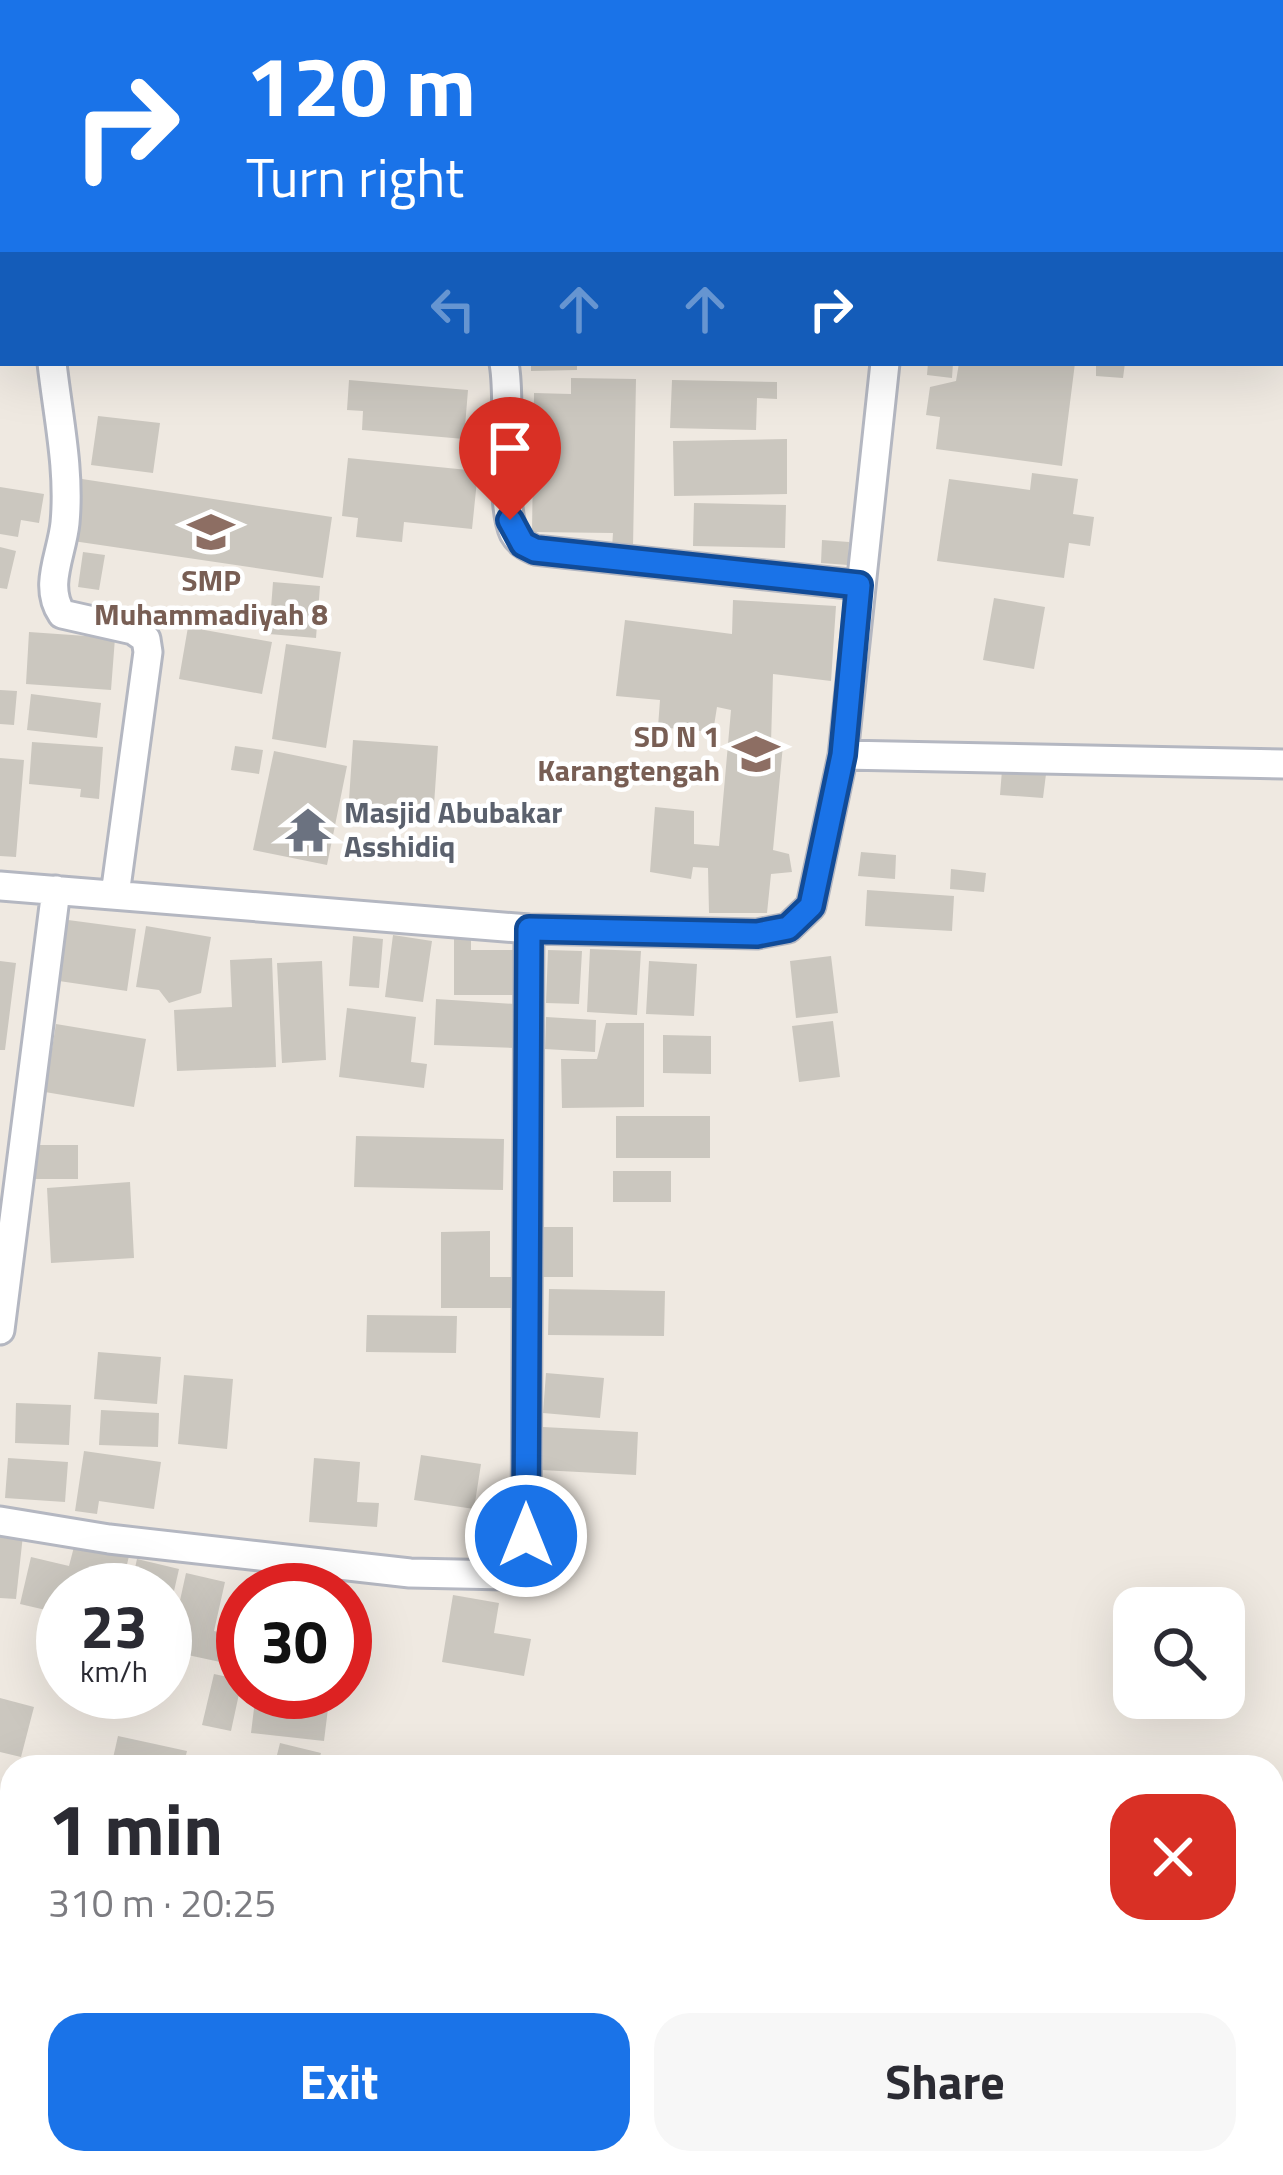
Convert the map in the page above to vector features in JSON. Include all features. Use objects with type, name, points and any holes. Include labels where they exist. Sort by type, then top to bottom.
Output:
[{"type":"street","points":[[52,366],[66,472],[53,601],[62,614],[133,630],[146,639],[148,652],[115,895]]},
{"type":"street","points":[[505,366],[509,392],[508,505],[515,535],[523,544],[535,550],[859,585]]},
{"type":"street","points":[[0,886],[529,929],[757,934],[788,928],[811,906],[843,755],[885,366]]},
{"type":"street","points":[[843,755],[1283,764]]},
{"type":"street","points":[[0,1330],[56,890]]},
{"type":"street","points":[[0,1521],[109,1540],[410,1573],[506,1574],[522,1563],[529,929]]},
{"type":"building","points":[[531,366],[577,366],[577,370],[531,371]]},
{"type":"building","points":[[928,366],[953,366],[952,378],[927,375]]},
{"type":"building","points":[[958,366],[1075,366],[1062,466],[936,449],[940,417],[926,415],[930,387],[956,381]]},
{"type":"building","points":[[1096,366],[1125,366],[1123,378],[1096,376]]},
{"type":"building","points":[[571,378],[636,379],[633,548],[612,548],[613,533],[532,532],[534,393],[571,394]]},
{"type":"building","points":[[349,380],[468,390],[464,439],[362,430],[363,411],[347,410]]},
{"type":"building","points":[[672,380],[777,382],[777,399],[757,398],[756,430],[670,428]]},
{"type":"building","points":[[98,416],[160,423],[153,473],[91,465]]},
{"type":"building","points":[[787,439],[787,494],[674,496],[673,441]]},
{"type":"building","points":[[348,458],[478,471],[472,529],[404,522],[402,542],[356,537],[358,518],[342,516]]},
{"type":"building","points":[[1032,473],[1078,479],[1073,514],[1094,517],[1090,546],[1069,543],[1064,578],[937,561],[949,479],[1030,490]]},
{"type":"building","points":[[82,479],[332,517],[323,578],[73,541]]},
{"type":"building","points":[[0,487],[44,494],[39,523],[21,520],[18,537],[0,534]]},
{"type":"building","points":[[694,503],[786,505],[785,548],[693,546]]},
{"type":"building","points":[[822,540],[849,542],[848,565],[821,563]]},
{"type":"building","points":[[0,547],[16,551],[7,589],[0,588]]},
{"type":"building","points":[[83,552],[105,555],[99,590],[78,587]]},
{"type":"building","points":[[273,582],[320,586],[316,638],[269,634]]},
{"type":"building","points":[[994,598],[1045,607],[1034,669],[983,660]]},
{"type":"building","points":[[733,600],[836,606],[831,681],[773,674],[771,743],[783,745],[773,850],[789,854],[792,872],[771,874],[767,913],[709,913],[708,868],[693,867],[691,879],[650,872],[655,807],[694,811],[694,844],[719,846],[731,710],[717,707],[713,732],[658,727],[660,700],[616,696],[625,620],[732,634]]},
{"type":"building","points":[[188,627],[272,642],[262,694],[179,679]]},
{"type":"building","points":[[29,632],[115,638],[111,690],[26,684]]},
{"type":"building","points":[[286,644],[341,652],[326,748],[272,739]]},
{"type":"building","points":[[0,690],[17,691],[14,725],[0,724]]},
{"type":"building","points":[[31,694],[101,703],[97,738],[27,730]]},
{"type":"building","points":[[353,740],[438,746],[433,820],[348,815]]},
{"type":"building","points":[[32,742],[103,747],[99,799],[80,797],[81,789],[29,784]]},
{"type":"building","points":[[235,746],[263,750],[259,774],[231,770]]},
{"type":"building","points":[[274,751],[347,766],[327,865],[253,850]]},
{"type":"building","points":[[0,758],[24,760],[16,857],[0,856]]},
{"type":"building","points":[[1002,770],[1046,774],[1043,798],[1000,795]]},
{"type":"building","points":[[861,852],[896,855],[895,879],[858,876]]},
{"type":"building","points":[[951,869],[986,873],[984,892],[950,889]]},
{"type":"building","points":[[867,890],[954,896],[952,931],[865,926]]},
{"type":"building","points":[[68,920],[136,929],[127,991],[59,981]]},
{"type":"building","points":[[146,926],[211,937],[201,993],[169,1003],[159,990],[136,987]]},
{"type":"building","points":[[393,935],[432,941],[423,1002],[385,997]]},
{"type":"building","points":[[353,936],[383,939],[379,988],[349,986]]},
{"type":"building","points":[[454,936],[471,936],[471,950],[514,950],[514,995],[454,995]]},
{"type":"building","points":[[590,949],[641,951],[637,1015],[587,1012]]},
{"type":"building","points":[[548,950],[582,951],[579,1004],[546,1003]]},
{"type":"building","points":[[831,956],[838,1013],[796,1018],[790,961]]},
{"type":"building","points":[[272,958],[276,1067],[177,1071],[174,1010],[232,1007],[230,960]]},
{"type":"building","points":[[0,961],[16,963],[5,1050],[0,1050]]},
{"type":"building","points":[[322,961],[326,1060],[282,1063],[277,963]]},
{"type":"building","points":[[649,961],[697,964],[694,1016],[646,1014]]},
{"type":"building","points":[[436,999],[515,1004],[514,1048],[434,1045]]},
{"type":"building","points":[[347,1008],[416,1017],[411,1062],[427,1064],[424,1088],[339,1077]]},
{"type":"building","points":[[546,1017],[596,1020],[595,1052],[545,1049]]},
{"type":"building","points":[[833,1021],[840,1077],[799,1082],[792,1026]]},
{"type":"building","points":[[606,1023],[644,1023],[644,1107],[562,1108],[561,1059],[597,1059]]},
{"type":"building","points":[[56,1024],[146,1039],[134,1107],[45,1092]]},
{"type":"building","points":[[663,1035],[711,1036],[711,1074],[663,1073]]},
{"type":"building","points":[[616,1116],[710,1116],[710,1158],[616,1158]]},
{"type":"building","points":[[356,1136],[504,1139],[503,1190],[354,1187]]},
{"type":"building","points":[[36,1145],[78,1145],[78,1179],[35,1179]]},
{"type":"building","points":[[613,1171],[671,1171],[671,1202],[613,1202]]},
{"type":"building","points":[[130,1182],[134,1258],[51,1263],[47,1188]]},
{"type":"building","points":[[543,1227],[573,1227],[573,1277],[542,1277]]},
{"type":"building","points":[[490,1231],[490,1277],[511,1277],[511,1308],[441,1308],[441,1232]]},
{"type":"building","points":[[549,1289],[665,1291],[664,1336],[548,1335]]},
{"type":"building","points":[[367,1315],[457,1316],[456,1353],[366,1352]]},
{"type":"building","points":[[98,1352],[161,1357],[157,1404],[94,1399]]},
{"type":"building","points":[[546,1373],[604,1378],[600,1418],[543,1413]]},
{"type":"building","points":[[184,1375],[233,1379],[227,1449],[178,1444]]},
{"type":"building","points":[[16,1403],[71,1405],[69,1445],[15,1443]]},
{"type":"building","points":[[101,1410],[159,1413],[158,1447],[99,1445]]},
{"type":"building","points":[[543,1427],[638,1432],[636,1475],[541,1470]]},
{"type":"building","points":[[84,1451],[161,1462],[154,1509],[99,1501],[97,1514],[75,1511]]},
{"type":"building","points":[[421,1455],[481,1464],[474,1509],[414,1500]]},
{"type":"building","points":[[8,1458],[68,1462],[65,1502],[5,1498]]},
{"type":"building","points":[[314,1458],[360,1462],[357,1502],[379,1503],[377,1527],[309,1522]]},
{"type":"building","points":[[0,1532],[23,1535],[16,1599],[0,1598]]},
{"type":"building","points":[[75,1543],[129,1556],[127,1563],[70,1563]]},
{"type":"building","points":[[31,1557],[56,1563],[36,1563],[36,1608],[20,1604]]},
{"type":"building","points":[[192,1574],[216,1580],[216,1661],[192,1656]]},
{"type":"building","points":[[453,1595],[499,1603],[494,1633],[531,1639],[524,1676],[442,1662]]},
{"type":"building","points":[[216,1674],[216,1719],[234,1719],[231,1731],[202,1725]]},
{"type":"building","points":[[0,1698],[34,1707],[22,1755],[0,1752]]},
{"type":"building","points":[[253,1719],[327,1719],[324,1741],[251,1733]]},
{"type":"building","points":[[118,1736],[187,1751],[186,1755],[114,1755]]},
{"type":"building","points":[[280,1743],[321,1753],[320,1755],[277,1755]]},
{"type":"place","name":"SMP Muhammadiyah 8","points":[[211,532]]},
{"type":"place","name":"SD N 1 Karangtengah","points":[[756,754]]},
{"type":"place","name":"Masjid Abubakar Asshidiq","points":[[308,830]]},
{"type":"route","points":[[510,520],[515,535],[535,550],[859,585],[843,755],[811,906],[788,928],[757,934],[529,929],[526,1536]]}]
